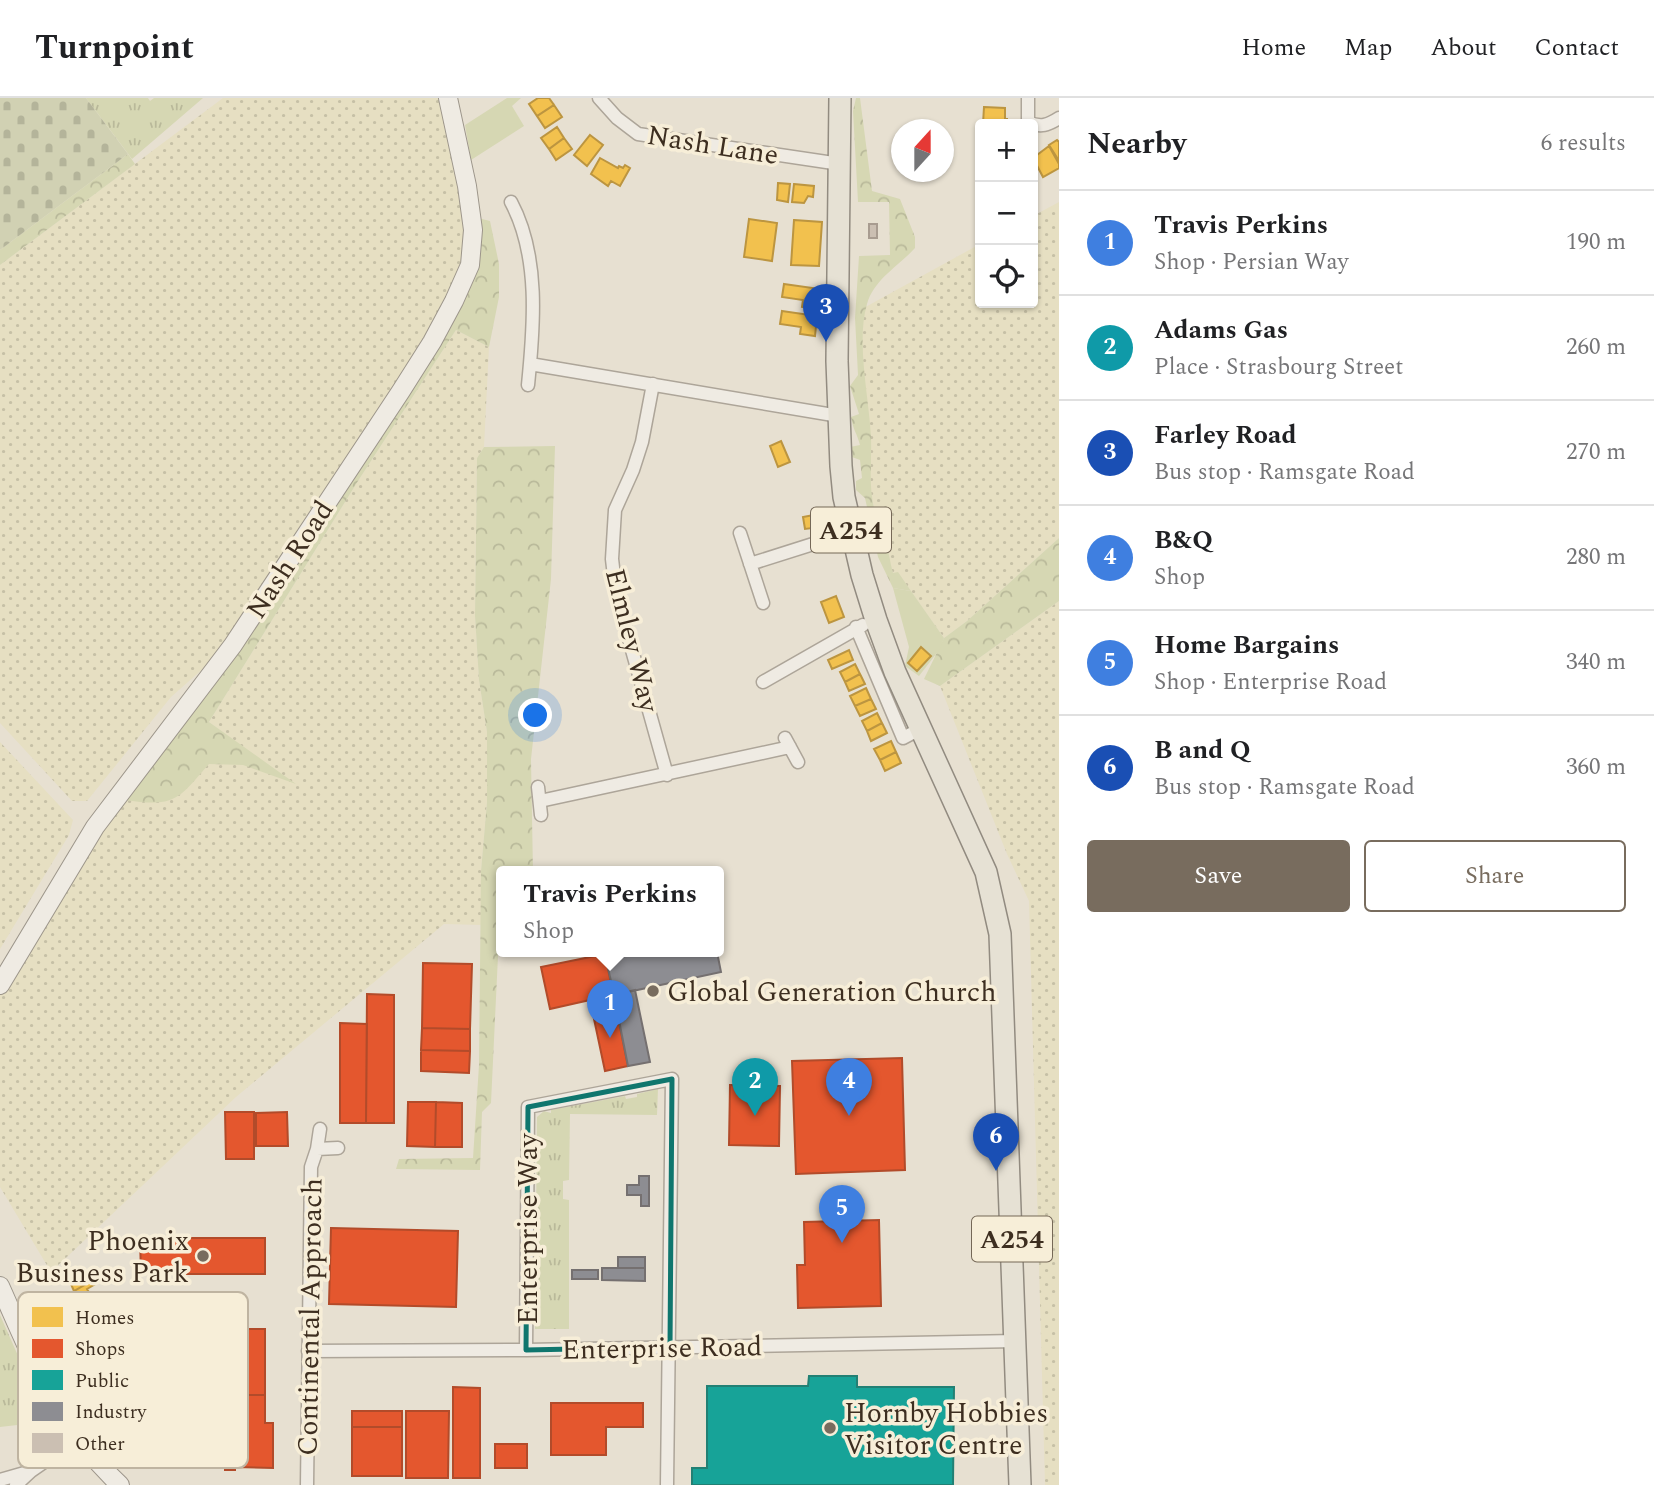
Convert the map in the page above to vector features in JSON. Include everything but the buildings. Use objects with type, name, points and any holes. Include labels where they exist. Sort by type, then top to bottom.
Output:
[{"type":"main road","name":"A254","points":[[840,98],[837,328],[841,466],[866,624],[895,672],[986,872],[1000,934],[1020,1485]]},
{"type":"street","name":"Nash Road","points":[[0,985],[95,827],[233,645],[401,391],[454,301],[470,265],[473,230],[467,186],[448,98]]},
{"type":"street","name":"Nash Lane","points":[[599,98],[617,118],[638,134],[839,164]]},
{"type":"street","points":[[1028,98],[1028,122],[1038,126],[1050,124],[1059,118]]},
{"type":"street","points":[[511,202],[521,222],[530,273],[533,317],[528,385]]},
{"type":"street","points":[[530,364],[839,416]]},
{"type":"street","name":"Elmley Way","points":[[653,384],[642,442],[615,510],[612,559],[616,593],[667,775]]},
{"type":"street","points":[[750,564],[851,532]]},
{"type":"street","points":[[740,533],[762,603]]},
{"type":"street","points":[[763,681],[866,624]]},
{"type":"street","points":[[538,787],[540,808],[788,742],[798,762]]},
{"type":"street","name":"Enterprise Way","points":[[526,1350],[528,1107],[672,1079],[670,1347]]},
{"type":"street","name":"Continental Approach","points":[[307,1485],[311,1167],[320,1129]]},
{"type":"street","name":"Continental Approach","points":[[317,1149],[338,1148]]},
{"type":"street","points":[[0,1286],[18,1325]]},
{"type":"street","name":"Enterprise Road","points":[[307,1351],[1016,1341]]},
{"type":"street","points":[[667,1485],[670,1347]]},
{"type":"street","points":[[16,1485],[35,1468]]},
{"type":"street","points":[[104,1468],[120,1485]]},
{"type":"street","points":[[0,1480],[31,1471]]},
{"type":"highlighted area","points":[[672,1079],[670,1347],[526,1350],[528,1107]]},
{"type":"shaded area","points":[[223,98],[441,98],[465,225],[462,258],[447,299],[401,379],[233,631],[205,667],[171,697],[87,801],[72,801],[0,723],[0,265]]},
{"type":"shaded area","points":[[1059,202],[1059,538],[967,621],[944,638],[898,573],[893,574],[868,485],[860,310],[975,247],[975,308],[1038,308],[1038,213]]},
{"type":"shaded area","points":[[456,330],[489,347],[484,447],[477,458],[476,525],[475,616],[479,680],[487,732],[487,802],[481,871],[481,925],[444,924],[236,1097],[51,1272],[0,1187],[0,994],[100,833],[174,734],[236,742],[209,722],[358,481]]},
{"type":"shaded area","points":[[1059,601],[1059,1485],[1045,1485],[1029,901],[1007,854],[940,686]]},
{"type":"shaded area","points":[[0,742],[73,820],[69,835],[0,949]]},
{"type":"green space","points":[[0,98],[86,98],[128,154],[0,250]]},
{"type":"green space","points":[[86,98],[148,98],[150,101],[154,98],[203,98],[132,159]]},
{"type":"green space","points":[[507,98],[521,98],[512,106],[524,126],[471,160],[465,125]]},
{"type":"green space","points":[[856,98],[860,98],[872,191],[900,199],[915,237],[915,248],[881,280],[870,295],[863,335],[873,503],[893,573],[898,572],[911,591],[893,588],[878,557],[865,498],[856,490],[856,481],[862,478],[860,460],[852,457],[850,447],[860,445],[851,417],[859,414],[850,386],[858,375],[855,318],[859,256],[890,255],[889,202],[858,202],[853,111]]},
{"type":"green space","points":[[128,154],[135,164],[0,265],[0,250]]},
{"type":"green space","points":[[478,218],[490,221],[499,264],[499,297],[489,347],[456,330],[358,481],[209,722],[296,784],[243,765],[209,764],[174,799],[154,803],[124,800],[450,323]]},
{"type":"green space","points":[[555,446],[551,579],[531,759],[533,866],[496,866],[498,957],[491,1103],[482,1112],[480,1170],[396,1169],[399,1159],[473,1158],[479,1065],[481,871],[487,802],[487,732],[479,680],[475,616],[477,458],[484,447]]},
{"type":"green space","points":[[1059,538],[1059,601],[940,686],[924,679],[944,638],[967,621]]},
{"type":"green space","points":[[893,588],[911,591],[944,638],[940,649],[919,676],[905,666],[909,647]]},
{"type":"green space","points":[[658,1089],[657,1115],[570,1114],[569,1180],[563,1181],[563,1199],[569,1200],[569,1329],[535,1329],[537,1117],[544,1111],[551,1113],[551,1110],[625,1096],[626,1099],[637,1097],[637,1094]]},
{"type":"green space","points":[[0,1315],[18,1356],[18,1425],[0,1427]]},
{"type":"place","name":"Farley Road","points":[[826,342]]},
{"type":"place","name":"Global Generation Church","points":[[653,991]]},
{"type":"place","name":"Travis Perkins","points":[[610,1038]]},
{"type":"place","name":"Adams Gas","points":[[755,1116]]},
{"type":"place","name":"B&Q","points":[[849,1116]]},
{"type":"place","name":"B and Q","points":[[996,1171]]},
{"type":"place","name":"Home Bargains","points":[[842,1243]]},
{"type":"place","name":"Phoenix Business Park","points":[[203,1256]]},
{"type":"place","name":"Hornby Hobbies Visitor Centre","points":[[830,1428]]}]
